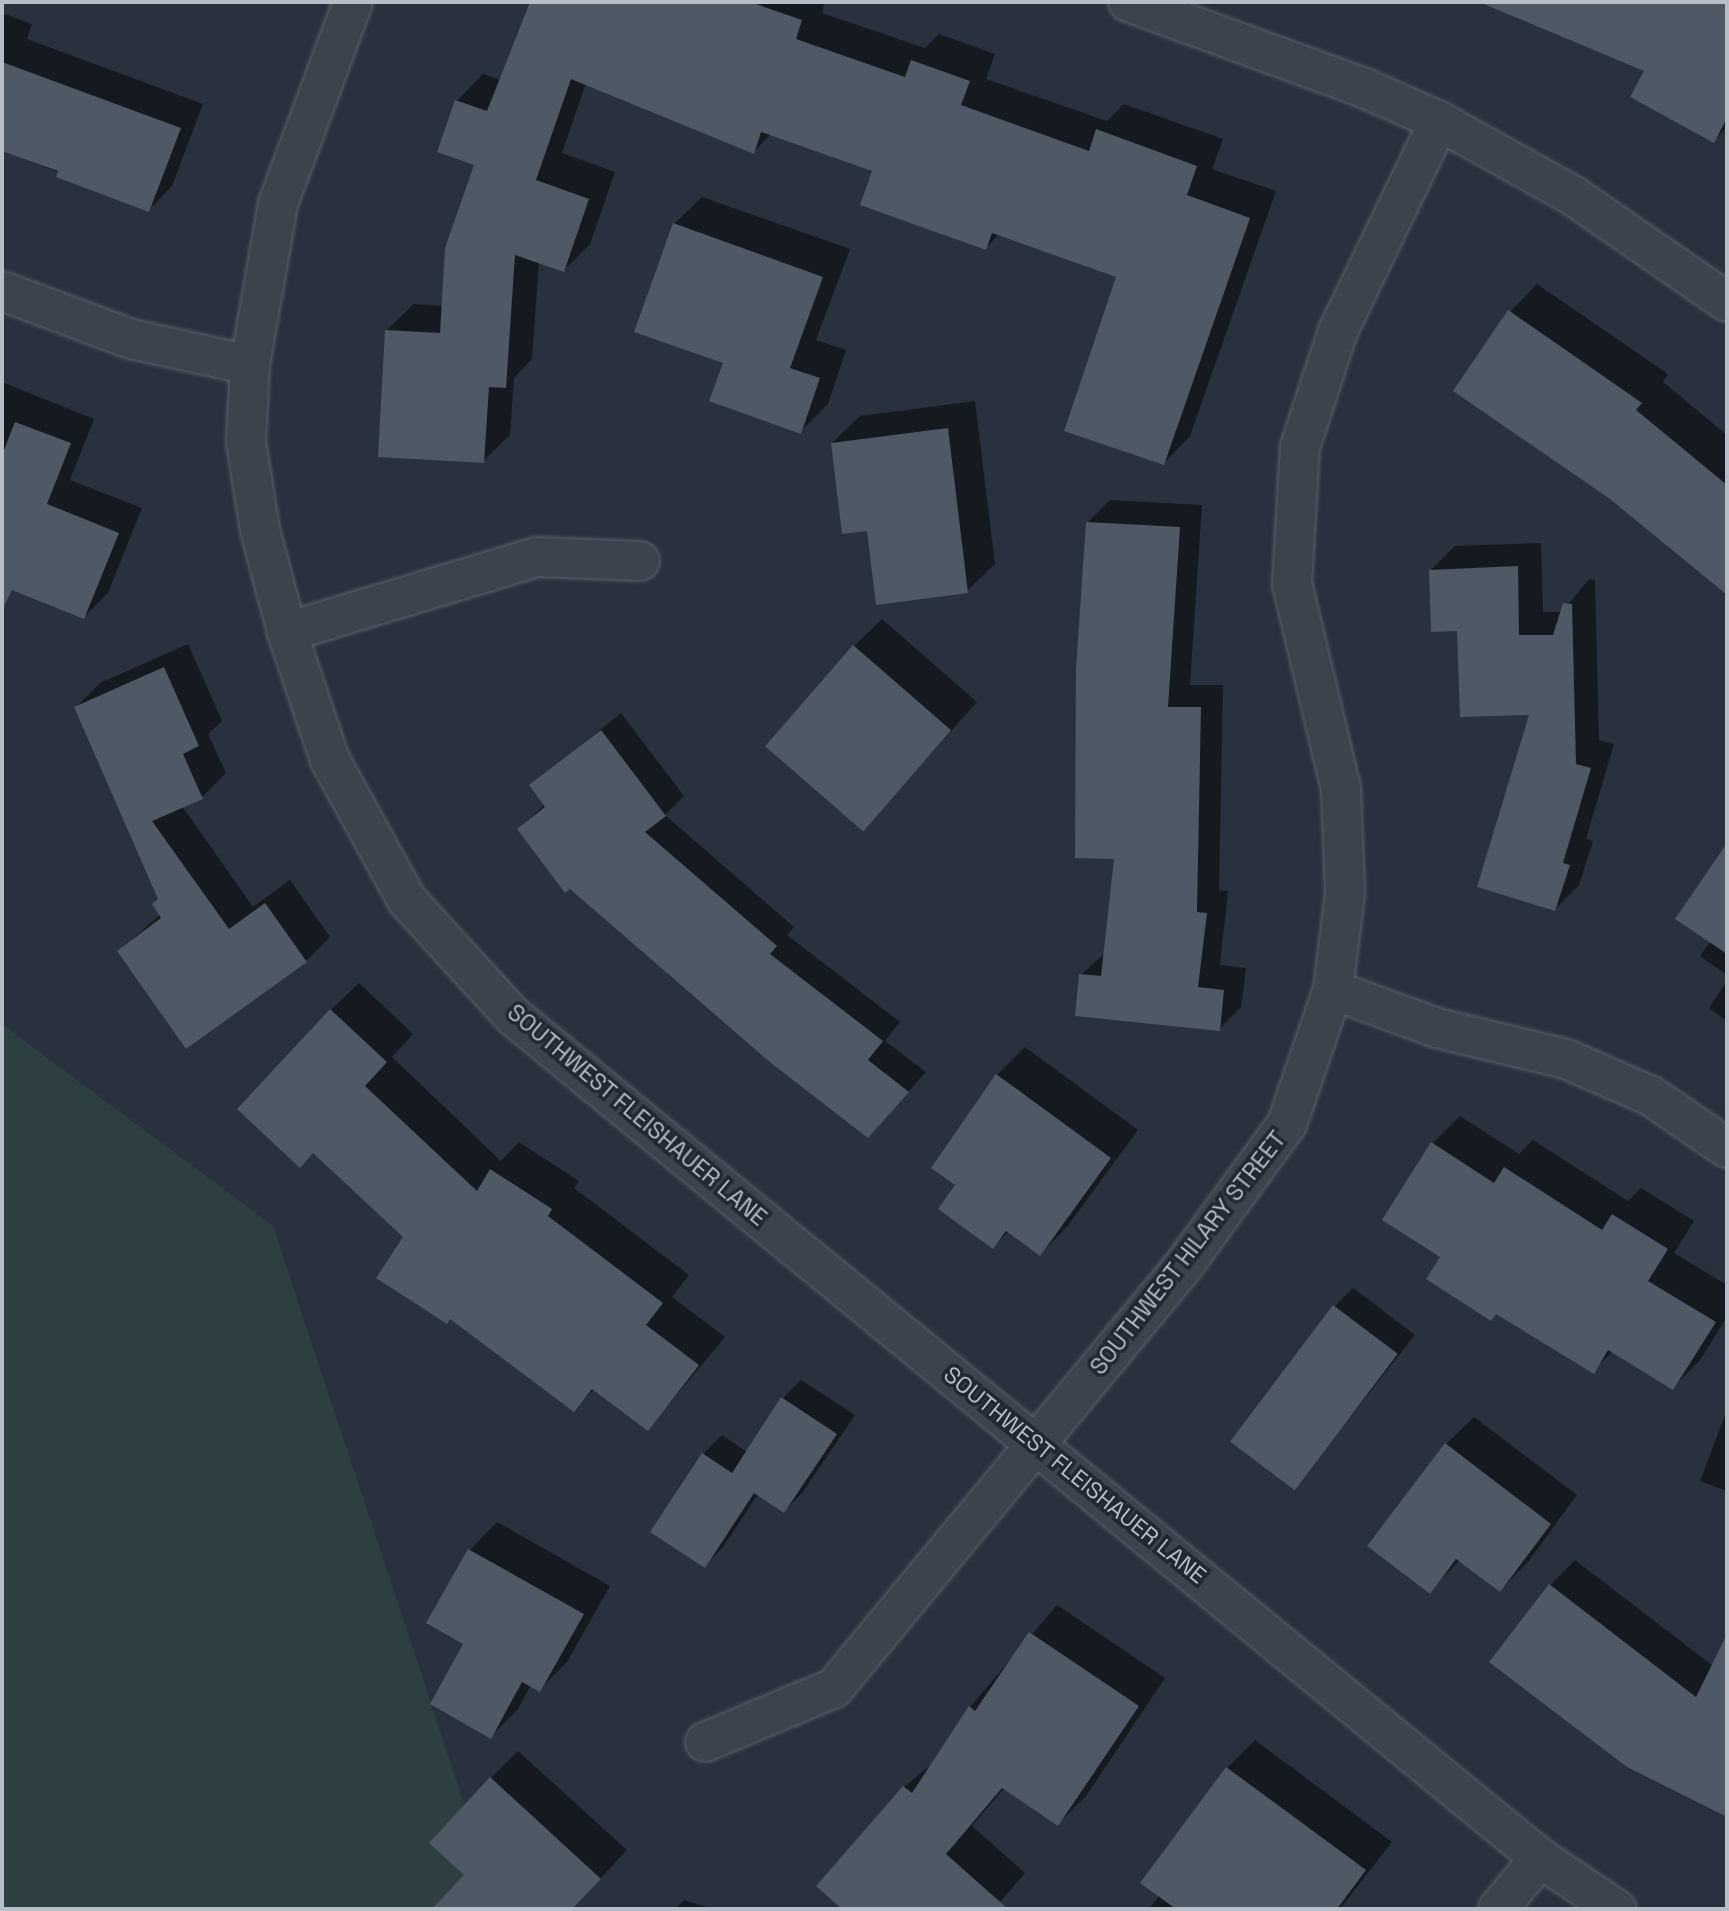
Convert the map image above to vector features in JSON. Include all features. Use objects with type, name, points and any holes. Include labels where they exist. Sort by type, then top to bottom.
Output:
[{"type":"street","name":"SOUTHWEST FLEISHAUER LANE","points":[[353,2],[278,204],[250,365],[246,443],[260,530],[287,632],[330,760],[407,900],[513,1016],[1540,1858],[1616,1909]]},
{"type":"street","points":[[1128,2],[1364,88],[1439,121],[1573,195],[1727,302]]},
{"type":"street","name":"SOUTHWEST HILARY STREET","points":[[705,1742],[834,1688],[1184,1265],[1287,1124],[1332,990],[1345,893],[1341,789],[1292,584],[1300,447],[1338,331],[1439,121]]},
{"type":"street","points":[[2,291],[131,339],[250,365]]},
{"type":"street","points":[[287,632],[537,557],[640,561]]},
{"type":"street","points":[[1332,990],[1437,1028],[1566,1059],[1651,1096],[1727,1148]]},
{"type":"street","points":[[1498,1909],[1540,1858]]},
{"type":"shaded area","points":[[2,1024],[273,1226],[499,1909],[2,1909]]},
{"type":"building","points":[[530,2],[750,2],[802,20],[796,39],[905,77],[911,60],[970,81],[961,105],[1089,151],[1096,129],[1197,166],[1187,195],[1250,218],[1164,465],[1064,431],[1116,277],[992,233],[986,250],[860,205],[872,171],[761,132],[754,154],[571,79],[536,180],[589,199],[564,272],[515,255],[506,388],[489,387],[484,463],[378,457],[385,330],[440,333],[445,248],[474,165],[437,152],[455,100],[487,111]]},
{"type":"building","points":[[1479,2],[1727,2],[1727,118],[1714,143],[1630,97],[1644,71]]},
{"type":"building","points":[[2,62],[181,128],[149,212],[56,177],[58,171],[2,151]]},
{"type":"building","points":[[673,223],[823,277],[790,368],[820,378],[801,434],[709,401],[723,363],[634,332]]},
{"type":"building","points":[[1508,310],[1642,403],[1636,410],[1727,485],[1727,595],[1610,499],[1453,391]]},
{"type":"building","points":[[15,422],[71,443],[47,504],[119,533],[84,619],[12,590],[2,610],[2,455]]},
{"type":"building","points":[[948,428],[968,593],[876,605],[867,531],[842,534],[831,443]]},
{"type":"building","points":[[1086,522],[1180,527],[1168,707],[1201,707],[1197,912],[1207,913],[1198,987],[1224,990],[1220,1031],[1075,1016],[1079,974],[1101,976],[1114,859],[1075,858],[1076,668]]},
{"type":"building","points":[[1518,566],[1519,635],[1553,635],[1563,603],[1572,604],[1576,764],[1591,768],[1563,863],[1570,865],[1555,911],[1477,887],[1529,715],[1460,717],[1457,631],[1431,632],[1429,570]]},
{"type":"building","points":[[853,645],[951,730],[863,831],[765,746]]},
{"type":"building","points":[[164,667],[199,746],[183,754],[203,799],[152,821],[229,929],[265,903],[307,962],[186,1049],[117,951],[161,918],[152,904],[158,899],[74,707]]},
{"type":"building","points":[[601,730],[666,816],[645,832],[777,946],[770,954],[883,1041],[868,1060],[909,1092],[868,1138],[771,1063],[570,889],[565,893],[517,829],[545,807],[529,785]]},
{"type":"building","points":[[1727,843],[1727,954],[1675,919]]},
{"type":"building","points":[[330,1009],[387,1062],[365,1086],[477,1191],[490,1169],[552,1209],[548,1216],[663,1303],[646,1325],[699,1365],[648,1431],[592,1389],[574,1412],[450,1319],[447,1324],[376,1278],[403,1237],[313,1153],[300,1168],[237,1109]]},
{"type":"building","points":[[996,1074],[1111,1158],[1040,1256],[1006,1231],[993,1249],[938,1209],[955,1185],[931,1168]]},
{"type":"building","points":[[1431,1142],[1494,1183],[1504,1167],[1602,1230],[1612,1214],[1668,1249],[1648,1281],[1716,1322],[1673,1390],[1608,1350],[1594,1374],[1496,1314],[1491,1321],[1426,1279],[1440,1257],[1382,1220]]},
{"type":"building","points":[[1333,1305],[1398,1354],[1295,1490],[1230,1442]]},
{"type":"building","points":[[781,1397],[837,1434],[784,1513],[754,1493],[705,1568],[650,1532],[702,1453],[732,1473]]},
{"type":"building","points":[[1445,1443],[1551,1524],[1500,1592],[1456,1559],[1430,1594],[1367,1546]]},
{"type":"building","points":[[468,1549],[584,1614],[540,1692],[522,1682],[491,1739],[430,1704],[463,1644],[426,1623]]},
{"type":"building","points":[[1549,1584],[1696,1697],[1727,1634],[1727,1817],[1627,1767],[1489,1662]]},
{"type":"building","points":[[1029,1632],[1139,1706],[1058,1826],[1002,1788],[946,1854],[1008,1909],[842,1909],[816,1886],[903,1786],[912,1793],[969,1706],[975,1711]]},
{"type":"building","points":[[1226,1767],[1366,1870],[1337,1909],[1176,1909],[1140,1883]]},
{"type":"building","points":[[490,1777],[601,1879],[572,1909],[432,1909],[464,1875],[429,1843]]}]
